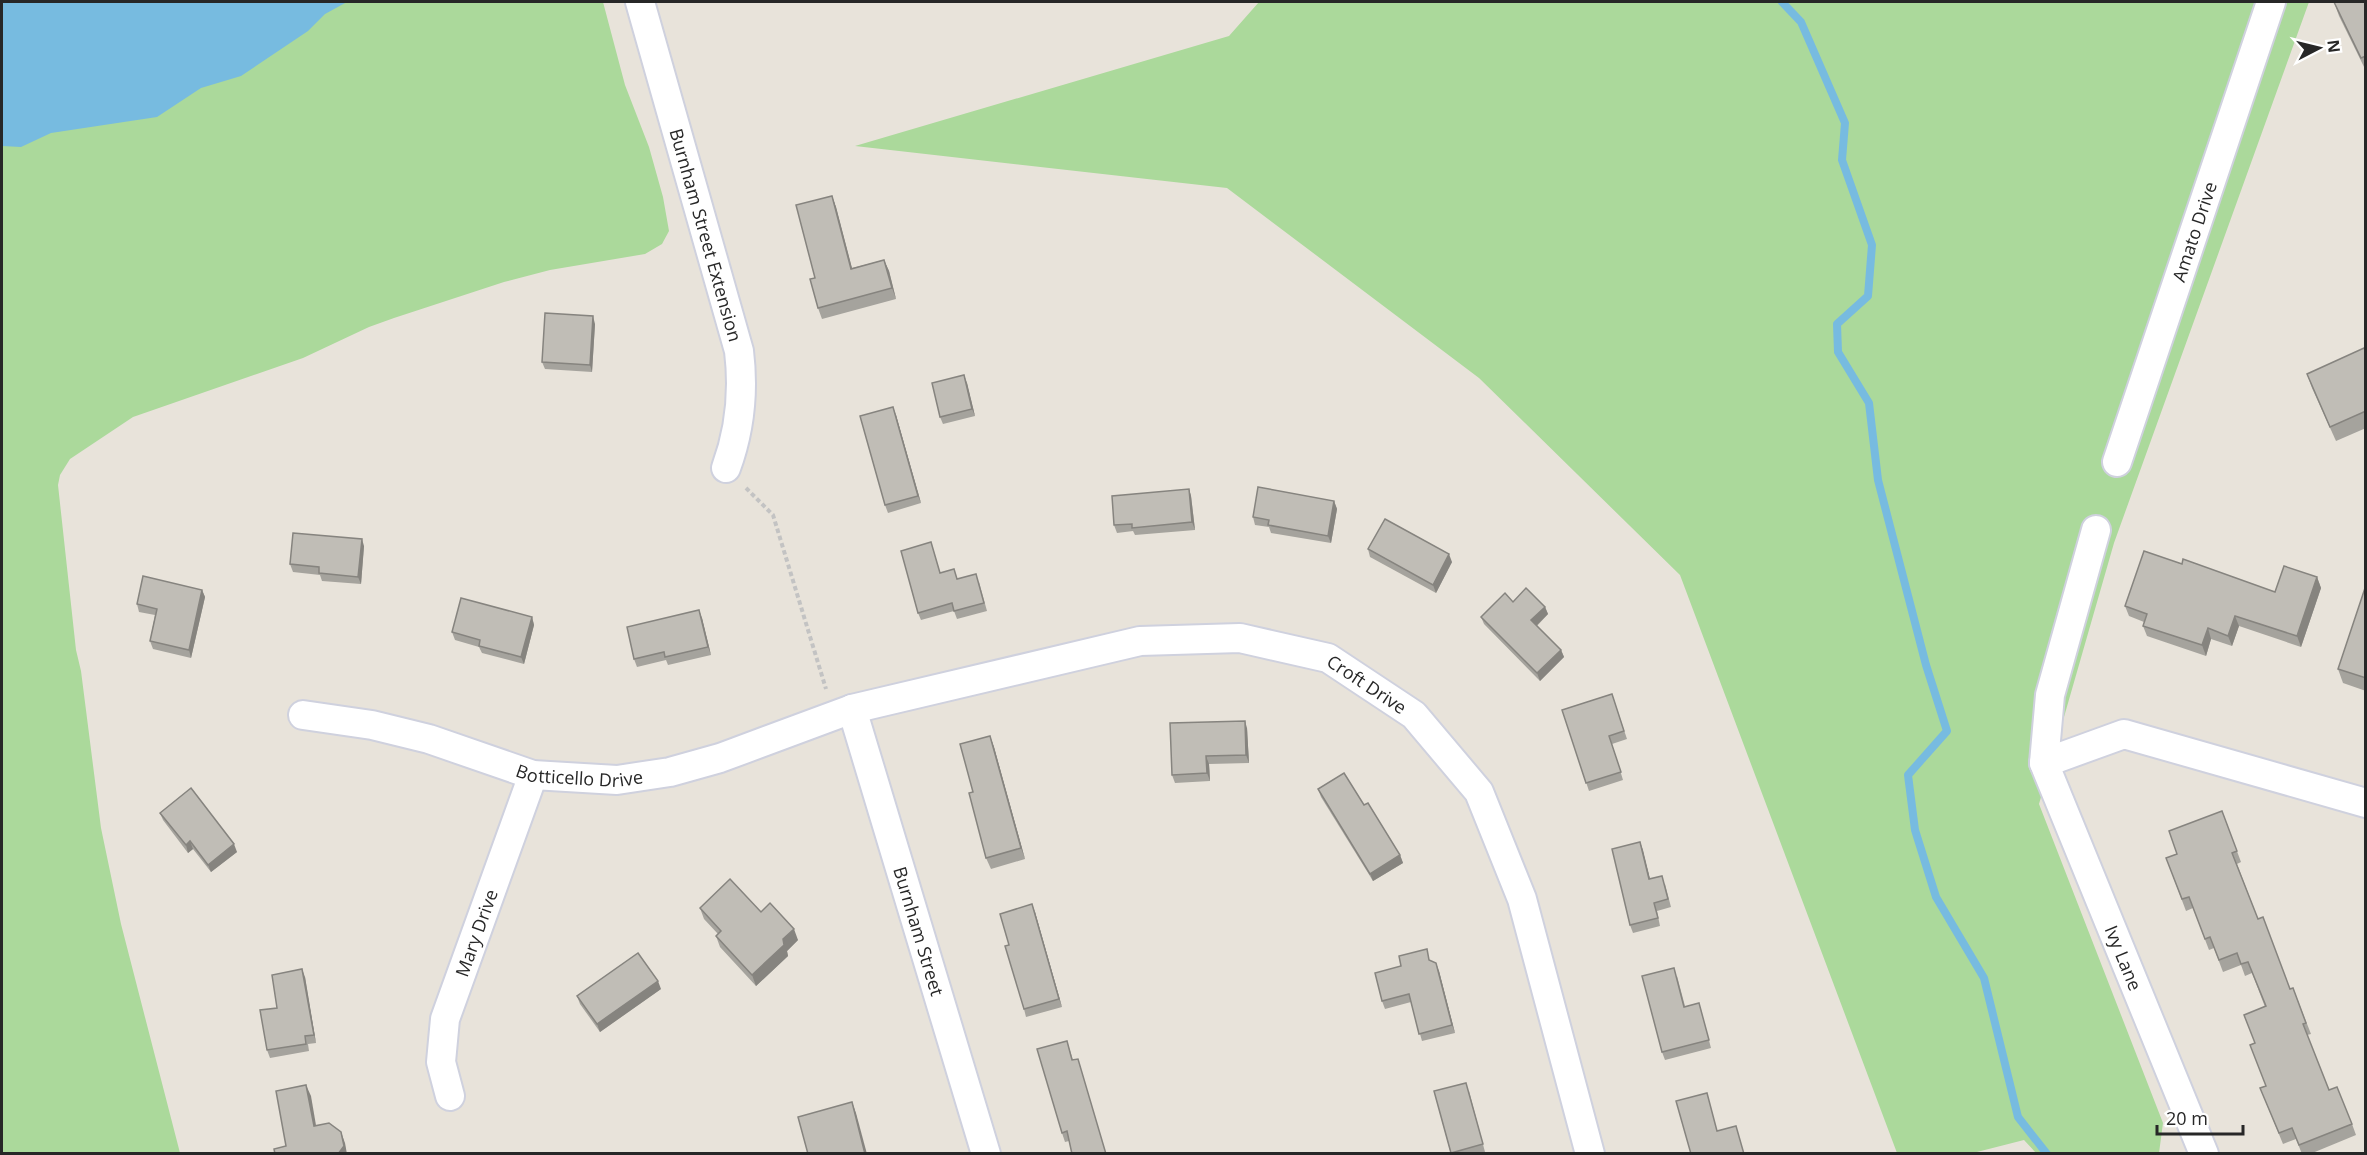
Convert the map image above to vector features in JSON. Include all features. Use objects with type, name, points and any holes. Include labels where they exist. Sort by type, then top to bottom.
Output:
[{"type":"street","name":"Burnham Street Extension","points":[[640,2],[739,351],[742,402],[736,436],[726,468]]},
{"type":"street","name":"Amato Drive","points":[[2116,462],[2271,2]]},
{"type":"street","name":"Ivy Lane","points":[[2096,530],[2050,695],[2044,763],[2204,1154]]},
{"type":"street","name":"Croft Drive","points":[[852,709],[1140,641],[1240,638],[1328,658],[1414,714],[1479,792],[1522,899],[1590,1154]]},
{"type":"street","name":"Botticello Drive","points":[[303,715],[372,725],[429,739],[533,775],[617,780],[670,772],[720,758],[852,709]]},
{"type":"street","name":"Burnham Street","points":[[852,709],[986,1154]]},
{"type":"street","points":[[2044,763],[2124,734],[2366,803]]},
{"type":"street","name":"Mary Drive","points":[[450,1096],[441,1062],[445,1019],[533,775]]},
{"type":"path","points":[[726,468],[773,515],[827,695],[852,709]]},
{"type":"green space","points":[[2,2],[603,2],[625,85],[649,147],[663,197],[669,231],[662,244],[645,254],[550,270],[504,282],[369,327],[303,358],[133,417],[70,459],[60,475],[58,485],[76,650],[81,671],[101,828],[121,924],[180,1153],[2,1154]]},
{"type":"green space","points":[[1259,2],[2309,2],[2114,543],[2039,804],[2163,1123],[2159,1153],[2036,1153],[2024,1140],[1973,1153],[1897,1153],[1680,575],[1479,378],[1227,188],[855,146],[1229,36]]},
{"type":"water","points":[[2,2],[347,2],[325,14],[308,31],[241,76],[201,88],[157,117],[51,133],[21,147],[2,146]]},
{"type":"building","points":[[2334,2],[2366,2],[2366,56],[2361,58]]},
{"type":"building","points":[[832,196],[851,269],[884,260],[892,288],[818,308],[810,279],[815,278],[796,205]]},
{"type":"building","points":[[545,313],[593,316],[590,365],[542,362]]},
{"type":"building","points":[[2364,348],[2366,352],[2366,411],[2330,427],[2307,374]]},
{"type":"building","points":[[964,375],[972,409],[940,417],[932,383]]},
{"type":"building","points":[[893,407],[918,496],[885,505],[860,416]]},
{"type":"building","points":[[1258,487],[1334,501],[1328,536],[1268,525],[1269,520],[1253,517]]},
{"type":"building","points":[[1189,489],[1192,522],[1132,528],[1132,524],[1114,525],[1112,496]]},
{"type":"building","points":[[1385,519],[1449,554],[1433,585],[1368,549]]},
{"type":"building","points":[[293,533],[362,539],[358,577],[319,573],[319,567],[290,564]]},
{"type":"building","points":[[931,542],[940,573],[954,569],[957,579],[976,574],[984,603],[954,611],[952,603],[918,613],[901,551]]},
{"type":"building","points":[[2144,551],[2182,564],[2183,559],[2275,592],[2284,566],[2317,577],[2297,636],[2235,616],[2228,636],[2208,628],[2202,645],[2143,626],[2147,614],[2125,606]]},
{"type":"building","points":[[143,576],[202,590],[189,650],[150,641],[157,609],[137,604]]},
{"type":"building","points":[[2366,585],[2366,678],[2338,669]]},
{"type":"building","points":[[1526,588],[1545,607],[1531,620],[1561,650],[1537,673],[1481,617],[1505,593],[1513,602]]},
{"type":"building","points":[[461,598],[532,617],[521,657],[479,646],[480,640],[452,632]]},
{"type":"building","points":[[699,610],[708,647],[665,657],[664,652],[634,659],[627,627]]},
{"type":"building","points":[[1612,694],[1624,731],[1609,736],[1621,772],[1586,783],[1562,710]]},
{"type":"building","points":[[1245,721],[1246,755],[1206,756],[1207,773],[1172,775],[1170,723]]},
{"type":"building","points":[[990,736],[1021,848],[986,858],[969,793],[973,792],[960,744]]},
{"type":"building","points":[[1344,773],[1364,805],[1368,803],[1400,855],[1370,874],[1318,789]]},
{"type":"building","points":[[191,788],[234,844],[208,865],[190,841],[186,845],[160,813]]},
{"type":"building","points":[[2222,811],[2237,851],[2232,853],[2258,919],[2263,917],[2290,989],[2293,988],[2306,1023],[2303,1024],[2329,1090],[2337,1087],[2352,1124],[2299,1145],[2292,1128],[2279,1133],[2260,1088],[2266,1086],[2250,1045],[2255,1043],[2244,1015],[2266,1006],[2248,962],[2241,964],[2237,953],[2219,960],[2210,937],[2205,939],[2189,897],[2182,899],[2166,858],[2177,854],[2169,831]]},
{"type":"building","points":[[1640,842],[1649,879],[1662,876],[1668,899],[1654,903],[1658,918],[1630,925],[1612,849]]},
{"type":"building","points":[[730,879],[761,912],[770,903],[794,929],[783,939],[784,945],[752,975],[716,936],[721,931],[700,908]]},
{"type":"building","points":[[1032,904],[1059,999],[1024,1009],[1005,946],[1009,945],[1000,914]]},
{"type":"building","points":[[1427,949],[1429,960],[1436,963],[1452,1025],[1419,1034],[1409,994],[1382,1001],[1375,973],[1401,966],[1399,956]]},
{"type":"building","points":[[638,953],[658,981],[597,1024],[577,996]]},
{"type":"building","points":[[1674,968],[1684,1007],[1699,1003],[1709,1040],[1662,1052],[1642,976]]},
{"type":"building","points":[[302,969],[314,1035],[305,1036],[306,1044],[267,1050],[260,1010],[277,1008],[272,975]]},
{"type":"building","points":[[1067,1041],[1072,1060],[1078,1059],[1106,1154],[1072,1154],[1067,1131],[1062,1133],[1037,1049]]},
{"type":"building","points":[[1466,1083],[1483,1144],[1451,1153],[1434,1091]]},
{"type":"building","points":[[306,1085],[314,1126],[329,1123],[341,1132],[344,1146],[338,1154],[275,1154],[274,1149],[286,1146],[276,1091]]},
{"type":"building","points":[[1707,1093],[1717,1131],[1736,1126],[1744,1154],[1691,1154],[1676,1101]]},
{"type":"building","points":[[852,1102],[865,1154],[808,1154],[798,1117]]},
{"type":"waterway","points":[[1782,2],[1801,22],[1845,123],[1842,160],[1872,245],[1868,296],[1837,324],[1838,352],[1869,403],[1878,480],[1926,665],[1947,731],[1908,775],[1915,830],[1936,897],[1984,978],[2018,1117],[2047,1154]]}]
